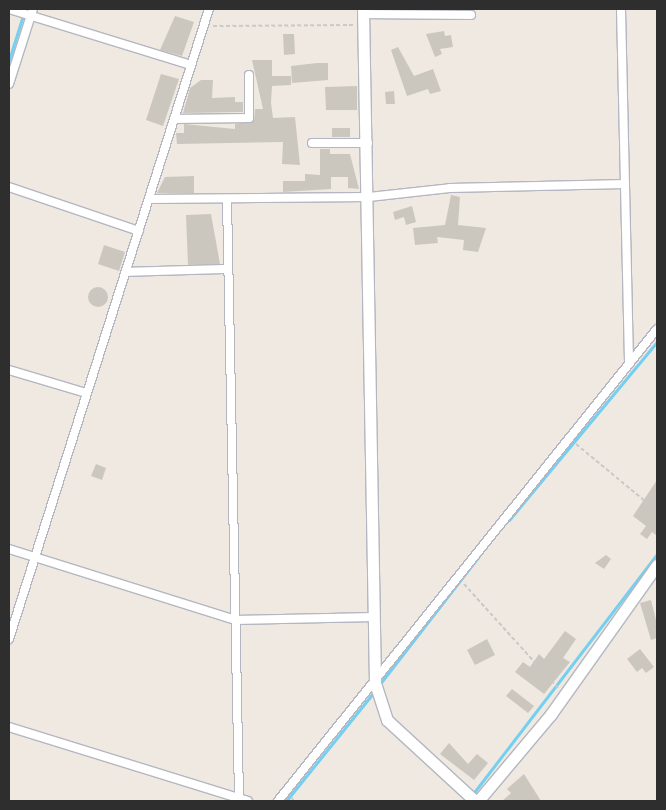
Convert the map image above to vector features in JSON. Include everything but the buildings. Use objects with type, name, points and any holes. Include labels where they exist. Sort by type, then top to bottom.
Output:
[{"type":"street","points":[[9,9],[32,12],[191,66]]},
{"type":"street","points":[[9,639],[86,393],[150,200],[208,9]]},
{"type":"street","points":[[621,9],[629,364]]},
{"type":"street","points":[[9,84],[32,12]]},
{"type":"street","points":[[471,15],[363,16],[370,197],[368,444],[375,682],[387,720],[477,801],[565,695],[657,565]]},
{"type":"street","points":[[174,119],[249,118],[249,76]]},
{"type":"street","points":[[312,143],[368,143]]},
{"type":"street","points":[[150,200],[370,197],[450,188],[625,184]]},
{"type":"street","points":[[9,187],[139,231]]},
{"type":"street","points":[[226,199],[239,798]]},
{"type":"street","points":[[126,272],[228,269]]},
{"type":"street","points":[[278,801],[657,329]]},
{"type":"street","points":[[9,370],[86,393]]},
{"type":"street","points":[[9,549],[235,620],[374,617]]},
{"type":"street","points":[[9,727],[248,801]]},
{"type":"path","points":[[203,26],[363,16]]},
{"type":"path","points":[[569,438],[657,511]]},
{"type":"path","points":[[458,578],[565,695]]},
{"type":"waterway","points":[[9,60],[25,9]]},
{"type":"waterway","points":[[509,520],[657,342]]},
{"type":"waterway","points":[[472,795],[657,554]]},
{"type":"waterway","points":[[379,685],[479,556]]},
{"type":"waterway","points":[[286,801],[374,692]]}]
